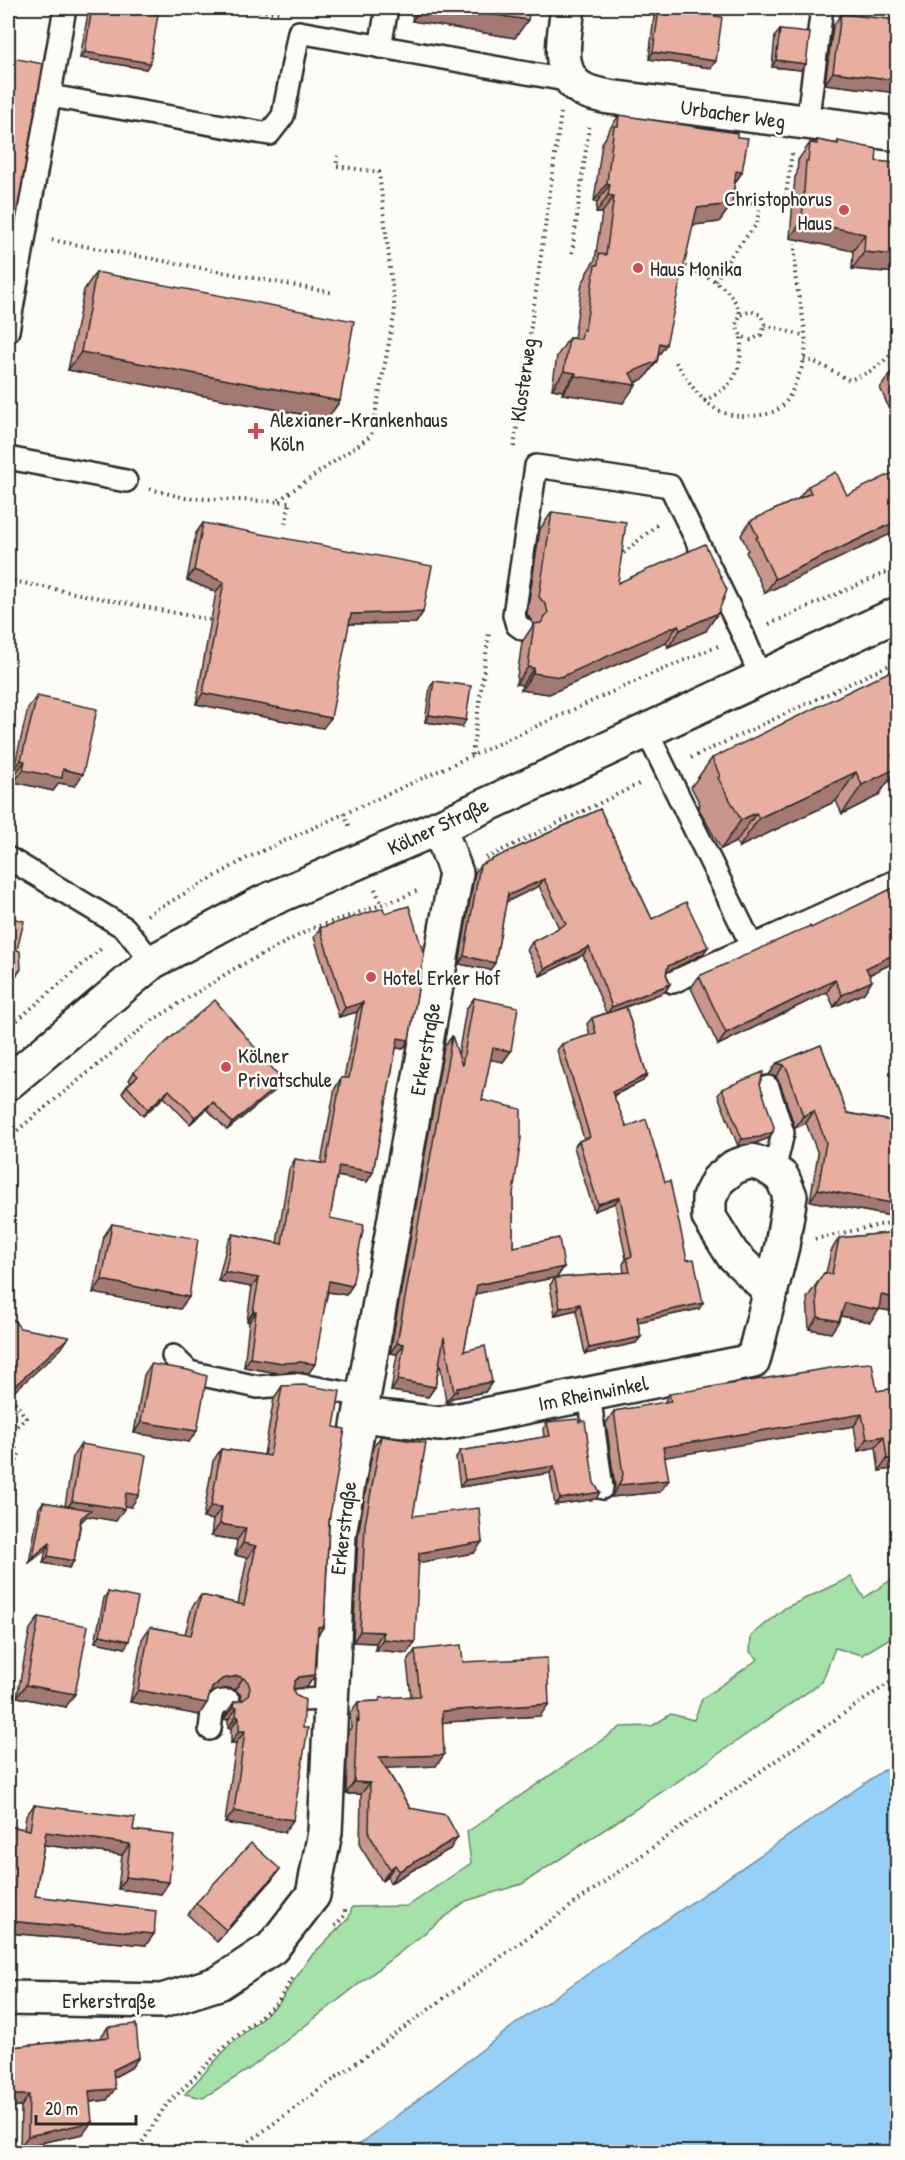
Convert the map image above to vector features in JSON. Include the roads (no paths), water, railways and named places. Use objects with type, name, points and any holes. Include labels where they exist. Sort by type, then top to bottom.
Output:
[{"type":"street","points":[[568,8],[563,43],[565,67],[583,87]]},
{"type":"street","name":"Urbacher Weg","points":[[583,87],[802,123],[897,134]]},
{"type":"street","name":"Kölner Straße","points":[[8,1083],[152,962],[262,903],[439,827],[760,676],[897,615]]},
{"type":"street","name":"Erkerstraße","points":[[8,1998],[162,2001],[219,1983],[272,1948],[313,1895],[325,1832],[339,1534],[456,873],[439,827]]},
{"type":"street","points":[[771,1292],[732,1254],[709,1217],[709,1198],[718,1180],[734,1167],[751,1161],[774,1171]]},
{"type":"street","name":"Im Rheinwinkel","points":[[362,1405],[440,1424],[753,1361],[782,1246],[790,1196],[782,1177],[774,1171]]},
{"type":"lane","points":[[8,331],[65,8]]},
{"type":"lane","points":[[380,47],[387,8]]},
{"type":"lane","points":[[802,123],[822,8]]},
{"type":"lane","points":[[50,96],[269,134],[283,116],[299,32],[583,87]]},
{"type":"lane","points":[[8,459],[126,481]]},
{"type":"lane","points":[[523,629],[517,625],[514,615],[536,466],[670,486],[743,635],[760,676]]},
{"type":"lane","points":[[646,730],[752,946]]},
{"type":"lane","points":[[8,858],[125,928],[152,962]]},
{"type":"lane","points":[[673,982],[897,880]]},
{"type":"lane","points":[[768,1087],[783,1133],[774,1171]]},
{"type":"lane","points":[[172,1356],[189,1372],[258,1387],[295,1384],[362,1405]]},
{"type":"lane","points":[[588,1394],[602,1488]]},
{"type":"lane","points":[[297,1700],[331,1699]]},
{"type":"lane","points":[[210,1729],[215,1706],[221,1701],[229,1701]]},
{"type":"water","points":[[897,1761],[897,2152],[350,2152],[518,2022]]},
{"type":"place","name":"Christophorus Haus","points":[[844,210]]},
{"type":"place","name":"Haus Monika","points":[[638,268]]},
{"type":"place","name":"Alexianer-Krankenhaus Köln","points":[[256,431]]},
{"type":"place","name":"Hotel Erker Hof","points":[[371,977]]},
{"type":"place","name":"Kölner Privatschule","points":[[226,1067]]}]
